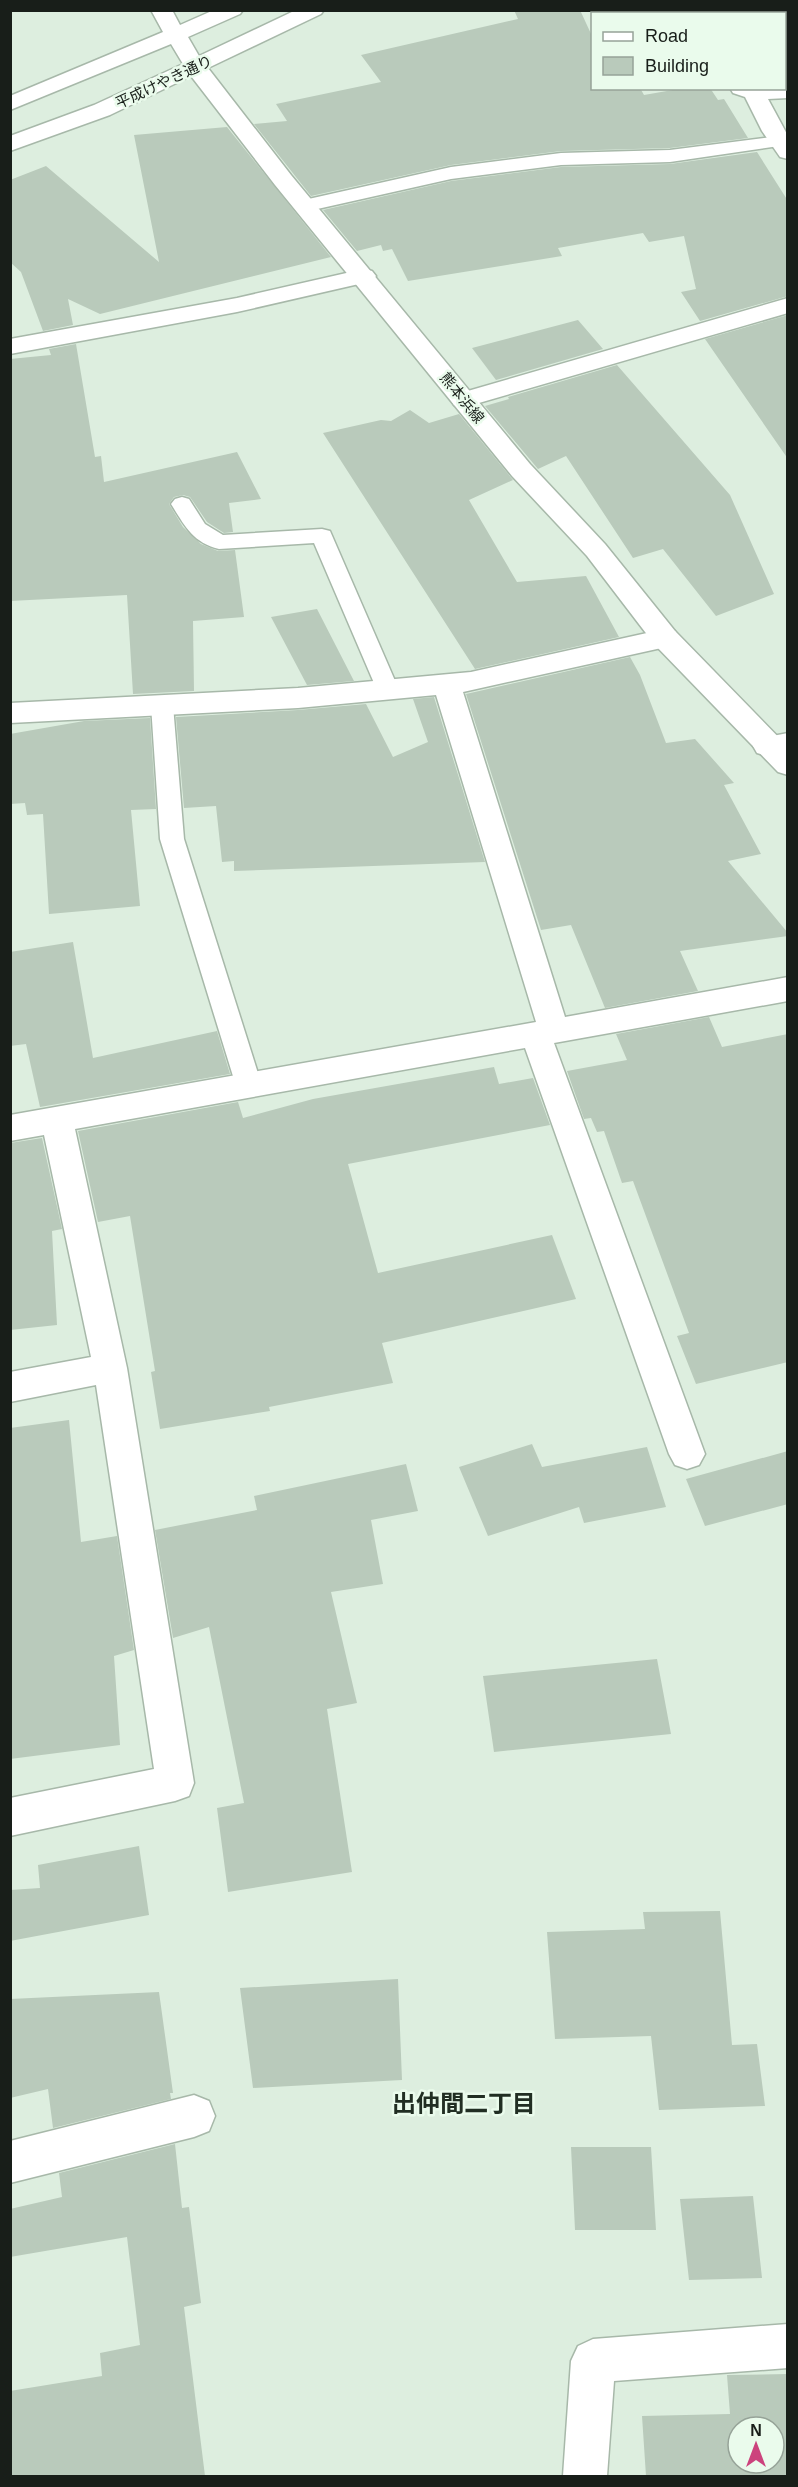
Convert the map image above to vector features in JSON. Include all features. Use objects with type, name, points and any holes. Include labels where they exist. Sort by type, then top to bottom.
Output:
[{"type":"street","name":"熊本浜線","points":[[161,10],[196,68],[304,206],[364,276],[521,470],[596,550],[665,638],[777,744],[788,765]]},
{"type":"street","points":[[10,105],[233,10]]},
{"type":"street","name":"平成けやき通り","points":[[10,144],[102,110],[196,68],[314,10]]},
{"type":"street","points":[[748,91],[788,91]]},
{"type":"street","points":[[748,91],[784,147]]},
{"type":"street","points":[[10,347],[237,305],[364,276]]},
{"type":"street","points":[[463,400],[788,305]]},
{"type":"street","points":[[10,713],[298,698],[471,682],[665,638]]},
{"type":"street","points":[[447,684],[544,1033],[687,1454]]},
{"type":"street","points":[[10,1128],[788,989]]},
{"type":"street","points":[[10,1816],[176,1783],[110,1368],[57,1120]]},
{"type":"street","points":[[10,1387],[110,1368]]},
{"type":"street","points":[[10,2162],[194,2116]]},
{"type":"street","points":[[585,2476],[593,2361],[788,2346]]},
{"type":"lane","points":[[304,206],[451,173],[561,159],[670,156],[784,147]]},
{"type":"lane","points":[[182,504],[197,529],[219,542],[322,536],[388,690]]},
{"type":"lane","points":[[162,705],[171,839],[249,1086]]},
{"type":"building","points":[[514,10],[580,10],[591,34],[591,90],[641,90],[644,95],[673,90],[711,90],[718,100],[724,99],[748,138],[670,148],[561,151],[451,165],[311,196],[254,124],[287,121],[276,104],[381,82],[361,55],[518,19]]},
{"type":"building","points":[[227,127],[331,257],[100,314],[68,299],[73,325],[43,331],[21,272],[10,262],[10,180],[46,166],[159,262],[134,135]]},
{"type":"building","points":[[757,152],[788,201],[788,296],[700,321],[681,292],[696,289],[684,236],[649,242],[643,233],[558,248],[562,256],[408,281],[392,249],[383,251],[381,245],[357,251],[323,210],[451,181],[561,167],[670,164]]},
{"type":"building","points":[[788,315],[788,459],[705,339]]},
{"type":"building","points":[[578,320],[603,349],[496,380],[472,348]]},
{"type":"building","points":[[76,344],[95,457],[101,456],[104,482],[237,452],[261,499],[229,503],[233,532],[224,533],[207,522],[190,497],[183,495],[174,497],[169,504],[183,527],[201,544],[218,551],[235,550],[244,617],[193,621],[194,691],[133,694],[127,595],[10,601],[10,359],[51,355],[49,349]]},
{"type":"building","points":[[617,365],[730,495],[774,594],[716,616],[663,549],[633,558],[566,456],[538,469],[485,406]]},
{"type":"building","points":[[410,410],[429,423],[459,414],[513,480],[469,500],[517,582],[586,576],[619,637],[475,669],[323,433],[381,420],[391,421]]},
{"type":"building","points":[[317,609],[354,681],[307,685],[271,617]]},
{"type":"building","points":[[630,657],[640,675],[666,743],[695,739],[734,783],[724,785],[761,854],[728,861],[788,933],[788,936],[680,951],[698,991],[605,1008],[571,925],[541,930],[466,694]]},
{"type":"building","points":[[434,697],[485,862],[234,871],[234,861],[222,862],[216,806],[184,808],[176,717],[366,704],[393,757],[428,742],[413,699]]},
{"type":"building","points":[[150,718],[156,809],[131,810],[140,906],[49,914],[43,814],[27,815],[25,803],[10,804],[10,734],[84,721]]},
{"type":"building","points":[[73,942],[93,1058],[217,1031],[230,1074],[40,1107],[26,1044],[10,1046],[10,952]]},
{"type":"building","points":[[709,1017],[722,1047],[788,1034],[788,1362],[696,1384],[677,1336],[689,1333],[633,1181],[622,1183],[604,1131],[597,1132],[591,1118],[584,1119],[567,1071],[627,1060],[616,1034]]},
{"type":"building","points":[[494,1067],[499,1084],[533,1078],[550,1125],[348,1164],[378,1273],[552,1235],[576,1299],[382,1343],[393,1383],[269,1407],[270,1411],[160,1429],[151,1372],[155,1371],[130,1216],[98,1222],[78,1131],[238,1102],[243,1118],[313,1099]]},
{"type":"building","points":[[42,1138],[62,1229],[52,1231],[57,1325],[10,1330],[10,1143]]},
{"type":"building","points":[[69,1420],[81,1542],[117,1536],[134,1650],[114,1656],[120,1745],[10,1759],[10,1428]]},
{"type":"building","points":[[532,1444],[542,1467],[647,1447],[666,1507],[584,1523],[579,1507],[488,1536],[459,1467]]},
{"type":"building","points":[[788,1451],[788,1504],[705,1526],[686,1479]]},
{"type":"building","points":[[406,1464],[418,1511],[371,1520],[383,1584],[331,1592],[357,1703],[327,1709],[352,1872],[228,1892],[217,1808],[244,1803],[209,1627],[173,1638],[155,1530],[257,1510],[254,1496]]},
{"type":"building","points":[[657,1659],[671,1734],[494,1752],[483,1676]]},
{"type":"building","points":[[139,1846],[149,1915],[10,1941],[10,1890],[40,1888],[38,1865]]},
{"type":"building","points":[[720,1911],[732,2045],[757,2044],[765,2106],[659,2110],[651,2036],[555,2039],[547,1932],[645,1929],[643,1912]]},
{"type":"building","points":[[398,1979],[402,2080],[253,2088],[240,1988]]},
{"type":"building","points":[[159,1992],[173,2093],[170,2093],[171,2099],[53,2128],[48,2089],[10,2098],[10,1999]]},
{"type":"building","points":[[175,2144],[182,2208],[189,2207],[201,2303],[184,2307],[205,2476],[10,2476],[10,2391],[102,2376],[100,2353],[140,2345],[127,2237],[10,2257],[10,2209],[62,2197],[59,2173]]},
{"type":"building","points":[[571,2147],[651,2147],[656,2230],[575,2230]]},
{"type":"building","points":[[753,2196],[762,2278],[689,2280],[680,2199]]},
{"type":"building","points":[[788,2374],[788,2476],[646,2476],[642,2416],[730,2414],[727,2375]]},
{"type":"district","name":"出仲間二丁目","points":[[464,2104]]}]
